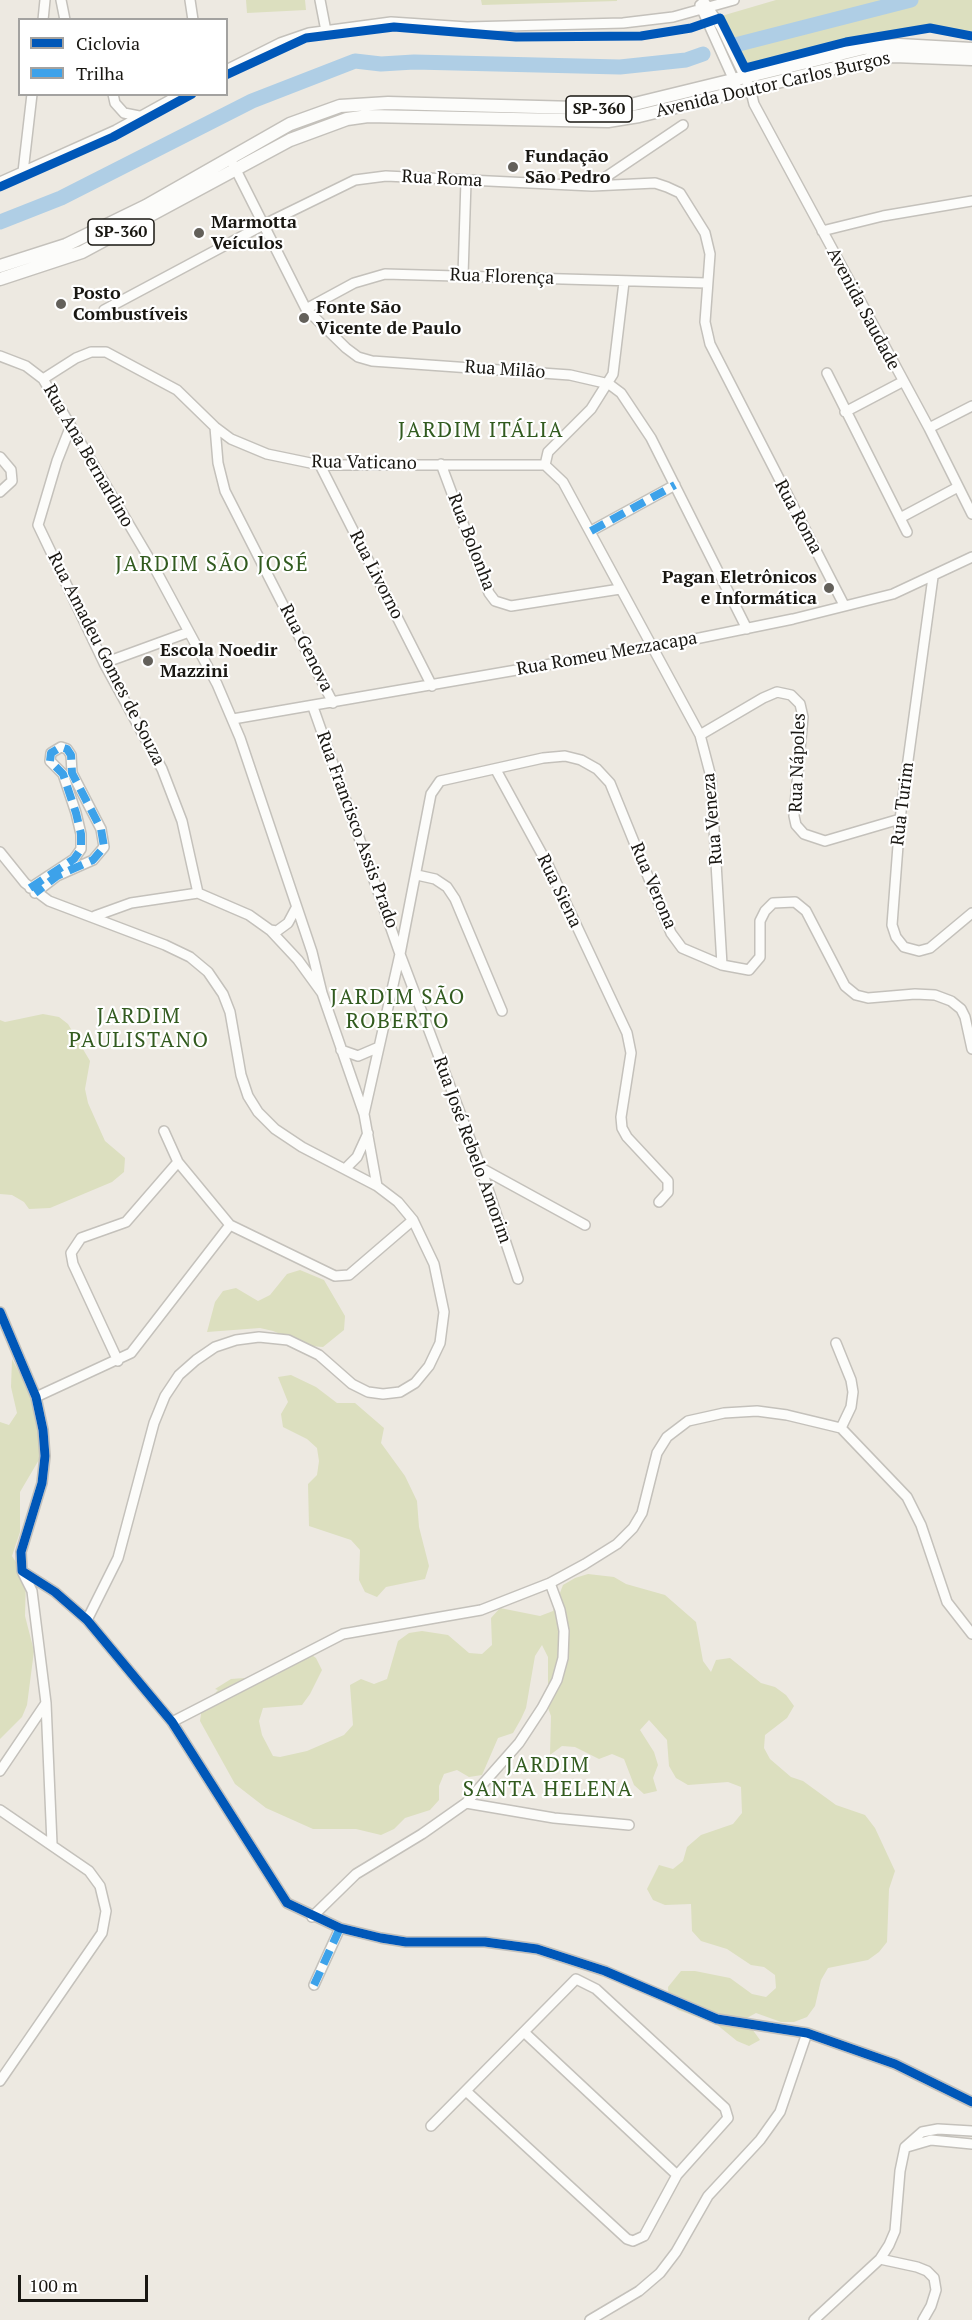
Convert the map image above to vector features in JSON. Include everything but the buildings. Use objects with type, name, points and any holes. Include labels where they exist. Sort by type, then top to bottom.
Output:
[{"type":"main road","name":"Avenida Doutor Carlos Burgos","points":[[0,279],[82,252],[233,163],[290,124],[340,106],[388,103],[604,109],[638,104],[736,73],[864,48],[899,45],[972,49]]},
{"type":"main road","name":"Avenida Doutor Carlos Burgos","points":[[0,266],[66,245],[233,163],[319,127],[347,119],[368,116],[608,121],[639,116],[875,58],[972,59]]},
{"type":"street","points":[[43,18],[45,0]]},
{"type":"street","points":[[61,0],[65,18]]},
{"type":"street","points":[[190,0],[193,18]]},
{"type":"street","points":[[320,0],[326,31]]},
{"type":"street","points":[[228,69],[280,43],[306,33],[391,22],[466,27],[623,23],[703,4],[734,0]]},
{"type":"street","points":[[703,4],[721,27],[736,73]]},
{"type":"street","points":[[703,4],[711,30],[745,90]]},
{"type":"street","name":"Avenida Saudade","points":[[745,90],[929,428],[972,514]]},
{"type":"street","points":[[23,172],[32,96]]},
{"type":"street","points":[[113,96],[115,103],[124,113],[139,116]]},
{"type":"street","points":[[0,182],[116,130],[177,96]]},
{"type":"street","points":[[592,186],[683,125]]},
{"type":"street","name":"Rua Milão","points":[[233,163],[306,309],[346,348],[372,361],[570,375],[609,384]]},
{"type":"street","name":"Rua Roma","points":[[104,310],[265,224],[355,180],[386,176],[592,186],[655,183],[680,193],[705,233],[710,254],[706,283],[705,322],[710,344],[844,605]]},
{"type":"street","points":[[463,275],[466,181]]},
{"type":"street","points":[[822,231],[883,216],[972,201]]},
{"type":"street","name":"Rua Florença","points":[[306,309],[369,277],[385,274],[706,283]]},
{"type":"street","points":[[545,465],[548,452],[591,409],[609,384],[616,362],[624,282]]},
{"type":"street","name":"Rua Vaticano","points":[[43,379],[76,357],[90,352],[106,352],[177,390],[214,427],[231,439],[267,454],[320,465],[545,465]]},
{"type":"street","name":"Rua Ana Bernardino","points":[[0,356],[26,366],[43,379],[153,565],[233,719],[312,952],[322,993]]},
{"type":"street","points":[[826,373],[907,532]]},
{"type":"street","points":[[845,412],[902,382]]},
{"type":"street","points":[[609,384],[634,411],[675,485],[747,628]]},
{"type":"street","points":[[929,428],[972,406]]},
{"type":"street","name":"Rua Genova","points":[[214,427],[218,463],[225,491],[333,703]]},
{"type":"street","name":"Rua Amadeu Gomes de Souza","points":[[70,428],[57,461],[38,525],[104,663],[162,769],[182,821],[198,893]]},
{"type":"street","points":[[0,457],[11,470],[12,481],[0,492]]},
{"type":"street","name":"Rua Bolonha","points":[[441,464],[489,593],[495,601],[511,606],[620,589]]},
{"type":"street","name":"Rua Livorno","points":[[320,465],[432,686]]},
{"type":"street","name":"Rua Veneza","points":[[545,465],[563,482],[700,735],[711,777],[722,965]]},
{"type":"street","points":[[591,531],[675,485]]},
{"type":"street","points":[[900,518],[958,488]]},
{"type":"street","name":"Rua Romeu Mezzacapa","points":[[233,719],[432,686],[747,628],[892,594],[972,557]]},
{"type":"street","name":"Rua Turim","points":[[933,577],[900,819],[892,925],[896,937],[904,947],[919,951],[930,948],[972,913]]},
{"type":"street","points":[[104,663],[189,632]]},
{"type":"street","name":"Rua Nápoles","points":[[700,735],[763,698],[777,692],[791,695],[800,704],[803,717],[794,816],[796,825],[804,834],[825,841],[900,819]]},
{"type":"street","name":"Rua Francisco Assis Prado","points":[[313,706],[400,954]]},
{"type":"street","points":[[33,890],[93,860],[104,847],[104,838],[72,773],[71,755],[68,749],[62,747],[50,757],[52,764],[63,774],[79,824],[81,849],[93,860]]},
{"type":"street","name":"Rua Verona","points":[[417,875],[431,794],[440,781],[543,758],[565,756],[581,760],[597,768],[610,783],[677,942],[689,952],[737,970],[749,970],[755,966],[760,957],[760,921],[765,911],[773,903],[795,902],[806,911],[845,986],[856,995],[868,998],[915,993],[951,1001],[961,1009],[972,1049]]},
{"type":"street","name":"Rua Siena","points":[[496,770],[549,867],[627,1033],[631,1053],[621,1117],[622,1128],[627,1137],[668,1181],[668,1192],[658,1202]]},
{"type":"street","points":[[33,890],[74,859],[81,849]]},
{"type":"street","points":[[0,852],[6,862],[33,890],[66,908],[95,916],[190,957],[208,972],[223,994],[230,1012],[241,1075],[248,1096],[258,1113],[275,1129],[302,1147],[377,1186],[398,1202],[413,1220],[434,1264],[444,1312],[440,1343],[429,1366],[415,1383],[400,1392],[383,1394],[368,1392],[352,1384],[319,1355],[288,1340],[259,1337],[236,1340],[215,1347],[196,1359],[179,1375],[165,1396],[154,1423],[118,1558],[87,1620]]},
{"type":"street","points":[[364,1114],[417,875],[435,879],[447,887],[455,899],[502,1011]]},
{"type":"street","points":[[95,916],[131,903],[198,893],[249,915],[270,930],[298,960],[322,993],[369,1131],[377,1186]]},
{"type":"street","points":[[270,930],[278,930],[288,923],[296,908]]},
{"type":"street","points":[[298,960],[304,960],[312,952]]},
{"type":"street","name":"Rua José Rebelo Amorim","points":[[400,954],[481,1168],[518,1279]]},
{"type":"street","points":[[341,1050],[358,1056],[379,1047]]},
{"type":"street","points":[[164,1131],[178,1162],[230,1225],[342,1277],[413,1220]]},
{"type":"street","points":[[345,1169],[357,1157],[369,1131]]},
{"type":"street","points":[[118,1361],[73,1264],[71,1253],[81,1238],[126,1222],[178,1162]]},
{"type":"street","points":[[481,1168],[585,1225]]},
{"type":"street","points":[[36,1397],[118,1361],[140,1345],[230,1225]]},
{"type":"street","points":[[0,1312],[36,1397],[45,1456],[42,1483],[21,1552],[22,1571],[32,1591],[46,1703],[52,1844]]},
{"type":"street","points":[[836,1343],[851,1380],[853,1392],[851,1407],[841,1428]]},
{"type":"street","points":[[172,1722],[344,1634],[481,1610],[550,1583],[617,1544],[633,1528],[642,1513],[657,1453],[667,1437],[688,1421],[724,1413],[757,1411],[787,1415],[841,1428],[907,1497],[921,1525],[947,1602],[972,1634]]},
{"type":"street","points":[[22,1571],[55,1592],[87,1620],[172,1722],[206,1772],[270,1880],[287,1903],[312,1917],[340,1928],[406,1942],[510,1944],[580,1962],[717,2019],[807,2033],[895,2064],[972,2102]]},
{"type":"street","points":[[312,1917],[356,1874],[422,1834],[466,1803],[519,1743],[542,1708],[556,1680],[562,1658],[564,1631],[560,1610],[550,1583]]},
{"type":"street","points":[[0,1771],[46,1703]]},
{"type":"street","points":[[466,1803],[554,1818],[629,1826]]},
{"type":"street","points":[[0,1810],[89,1871],[100,1886],[106,1911],[102,1933],[0,2081]]},
{"type":"street","points":[[314,1985],[340,1928]]},
{"type":"street","points":[[431,2126],[576,1979],[580,1962]]},
{"type":"street","points":[[596,1989],[605,1971]]},
{"type":"street","points":[[466,2091],[627,2239],[633,2241],[644,2236],[677,2175],[725,2124],[728,2112],[596,1989],[576,1979]]},
{"type":"street","points":[[525,2033],[677,2175]]},
{"type":"street","points":[[590,2320],[639,2291],[665,2266],[708,2196],[760,2140],[780,2112],[807,2033]]},
{"type":"street","points":[[814,2320],[880,2259],[895,2231],[900,2171],[905,2147],[922,2132],[938,2129],[972,2131]]},
{"type":"street","points":[[905,2147],[931,2140],[972,2144]]},
{"type":"street","points":[[880,2259],[917,2267],[927,2271],[934,2278],[933,2298],[923,2320]]},
{"type":"green space","points":[[246,0],[305,0],[306,10],[247,13]]},
{"type":"green space","points":[[481,0],[617,0],[617,1],[482,5]]},
{"type":"green space","points":[[776,0],[972,0],[972,39],[928,32],[745,67],[718,17]]},
{"type":"green space","points":[[43,1014],[59,1017],[68,1024],[90,1061],[85,1089],[88,1103],[105,1141],[125,1158],[124,1172],[112,1182],[50,1208],[29,1209],[24,1202],[12,1195],[0,1194],[0,1020],[5,1022]]},
{"type":"green space","points":[[300,1270],[324,1280],[345,1316],[344,1330],[323,1347],[310,1346],[260,1328],[207,1332],[215,1302],[223,1291],[236,1288],[258,1301],[270,1295],[287,1274]]},
{"type":"green space","points":[[12,1359],[39,1410],[45,1441],[40,1458],[20,1492],[20,1532],[12,1556],[26,1578],[25,1616],[34,1651],[27,1705],[22,1717],[0,1739],[0,1422],[9,1425],[17,1413],[11,1387]]},
{"type":"green space","points":[[291,1375],[316,1387],[337,1403],[355,1403],[384,1428],[381,1443],[405,1476],[417,1501],[419,1527],[429,1566],[425,1579],[386,1587],[377,1597],[365,1592],[359,1580],[360,1550],[351,1540],[309,1526],[308,1484],[317,1475],[319,1461],[317,1448],[307,1439],[283,1427],[281,1414],[288,1402],[278,1377]]},
{"type":"green space","points":[[588,1574],[614,1577],[626,1584],[665,1595],[696,1622],[703,1661],[711,1672],[716,1660],[730,1658],[761,1683],[775,1687],[786,1695],[794,1706],[787,1718],[765,1735],[764,1748],[770,1759],[791,1777],[803,1781],[836,1805],[865,1815],[875,1828],[895,1871],[889,1889],[887,1942],[879,1952],[868,1960],[828,1968],[821,1980],[815,2006],[807,2017],[794,2022],[781,2022],[756,2013],[745,2019],[760,2040],[749,2046],[737,2041],[716,2024],[678,2010],[669,2001],[668,1987],[681,1971],[695,1971],[730,1978],[752,1994],[766,1997],[776,1988],[775,1975],[764,1967],[751,1965],[727,1949],[701,1941],[692,1931],[691,1904],[665,1905],[653,1900],[647,1889],[659,1865],[673,1869],[683,1861],[687,1847],[701,1835],[733,1824],[742,1813],[741,1787],[728,1782],[688,1785],[676,1778],[669,1766],[667,1740],[649,1720],[640,1730],[654,1752],[658,1765],[653,1778],[657,1791],[644,1794],[634,1785],[624,1759],[612,1754],[599,1759],[575,1747],[562,1746],[550,1755],[548,1657],[542,1645],[535,1656],[526,1708],[521,1719],[513,1733],[498,1738],[482,1775],[469,1777],[457,1770],[444,1774],[439,1786],[439,1800],[430,1810],[405,1818],[394,1829],[381,1835],[356,1829],[313,1829],[266,1808],[235,1784],[200,1721],[202,1707],[218,1690],[215,1689],[231,1679],[244,1678],[246,1682],[277,1675],[283,1663],[292,1653],[305,1650],[316,1658],[322,1670],[310,1694],[302,1705],[263,1708],[259,1721],[262,1735],[273,1756],[280,1757],[307,1751],[344,1735],[353,1725],[350,1685],[361,1679],[374,1684],[387,1679],[398,1641],[409,1633],[422,1631],[448,1635],[469,1653],[482,1654],[492,1645],[491,1618],[500,1608],[540,1616],[553,1611],[563,1585]]},
{"type":"waterway","points":[[735,45],[911,0]]},
{"type":"waterway","points":[[0,222],[61,198],[252,101],[355,61],[381,64],[414,62],[620,67],[686,60],[703,54]]},
{"type":"marked path","points":[[591,531],[675,485]]},
{"type":"marked path","points":[[30,888],[74,859],[81,849],[81,834],[76,813],[63,774],[50,761],[51,753],[61,747],[67,749],[71,755],[72,773],[101,829],[104,847],[93,860],[57,876],[35,893]]},
{"type":"marked path","points":[[314,1985],[340,1928]]},
{"type":"cycle path","points":[[228,74],[306,38],[394,27],[516,37],[641,36],[691,28],[720,18],[745,68],[846,42],[930,28],[972,36]]},
{"type":"cycle path","points":[[0,187],[113,137],[188,96]]},
{"type":"cycle path","points":[[0,1312],[36,1397],[43,1430],[45,1456],[42,1483],[21,1552],[22,1571],[55,1592],[87,1620],[172,1722],[287,1903],[340,1928],[381,1938],[406,1942],[485,1942],[537,1949],[605,1971],[717,2019],[807,2033],[895,2064],[972,2102]]},
{"type":"place","name":"Fundação São Pedro","points":[[513,167]]},
{"type":"place","name":"Marmotta Veículos","points":[[199,233]]},
{"type":"place","name":"Posto Combustíveis","points":[[61,304]]},
{"type":"place","name":"Fonte São Vicente de Paulo","points":[[304,318]]},
{"type":"place","name":"Pagan Eletrônicos e Informática","points":[[829,588]]},
{"type":"place","name":"Escola Noedir Mazzini","points":[[148,661]]},
{"type":"district","name":"JARDIM ITÁLIA","points":[[481,431]]},
{"type":"district","name":"JARDIM SÃO JOSÉ","points":[[212,565]]},
{"type":"district","name":"JARDIM SÃO ROBERTO","points":[[398,1010]]},
{"type":"district","name":"JARDIM PAULISTANO","points":[[139,1029]]},
{"type":"district","name":"JARDIM SANTA HELENA","points":[[548,1778]]}]
